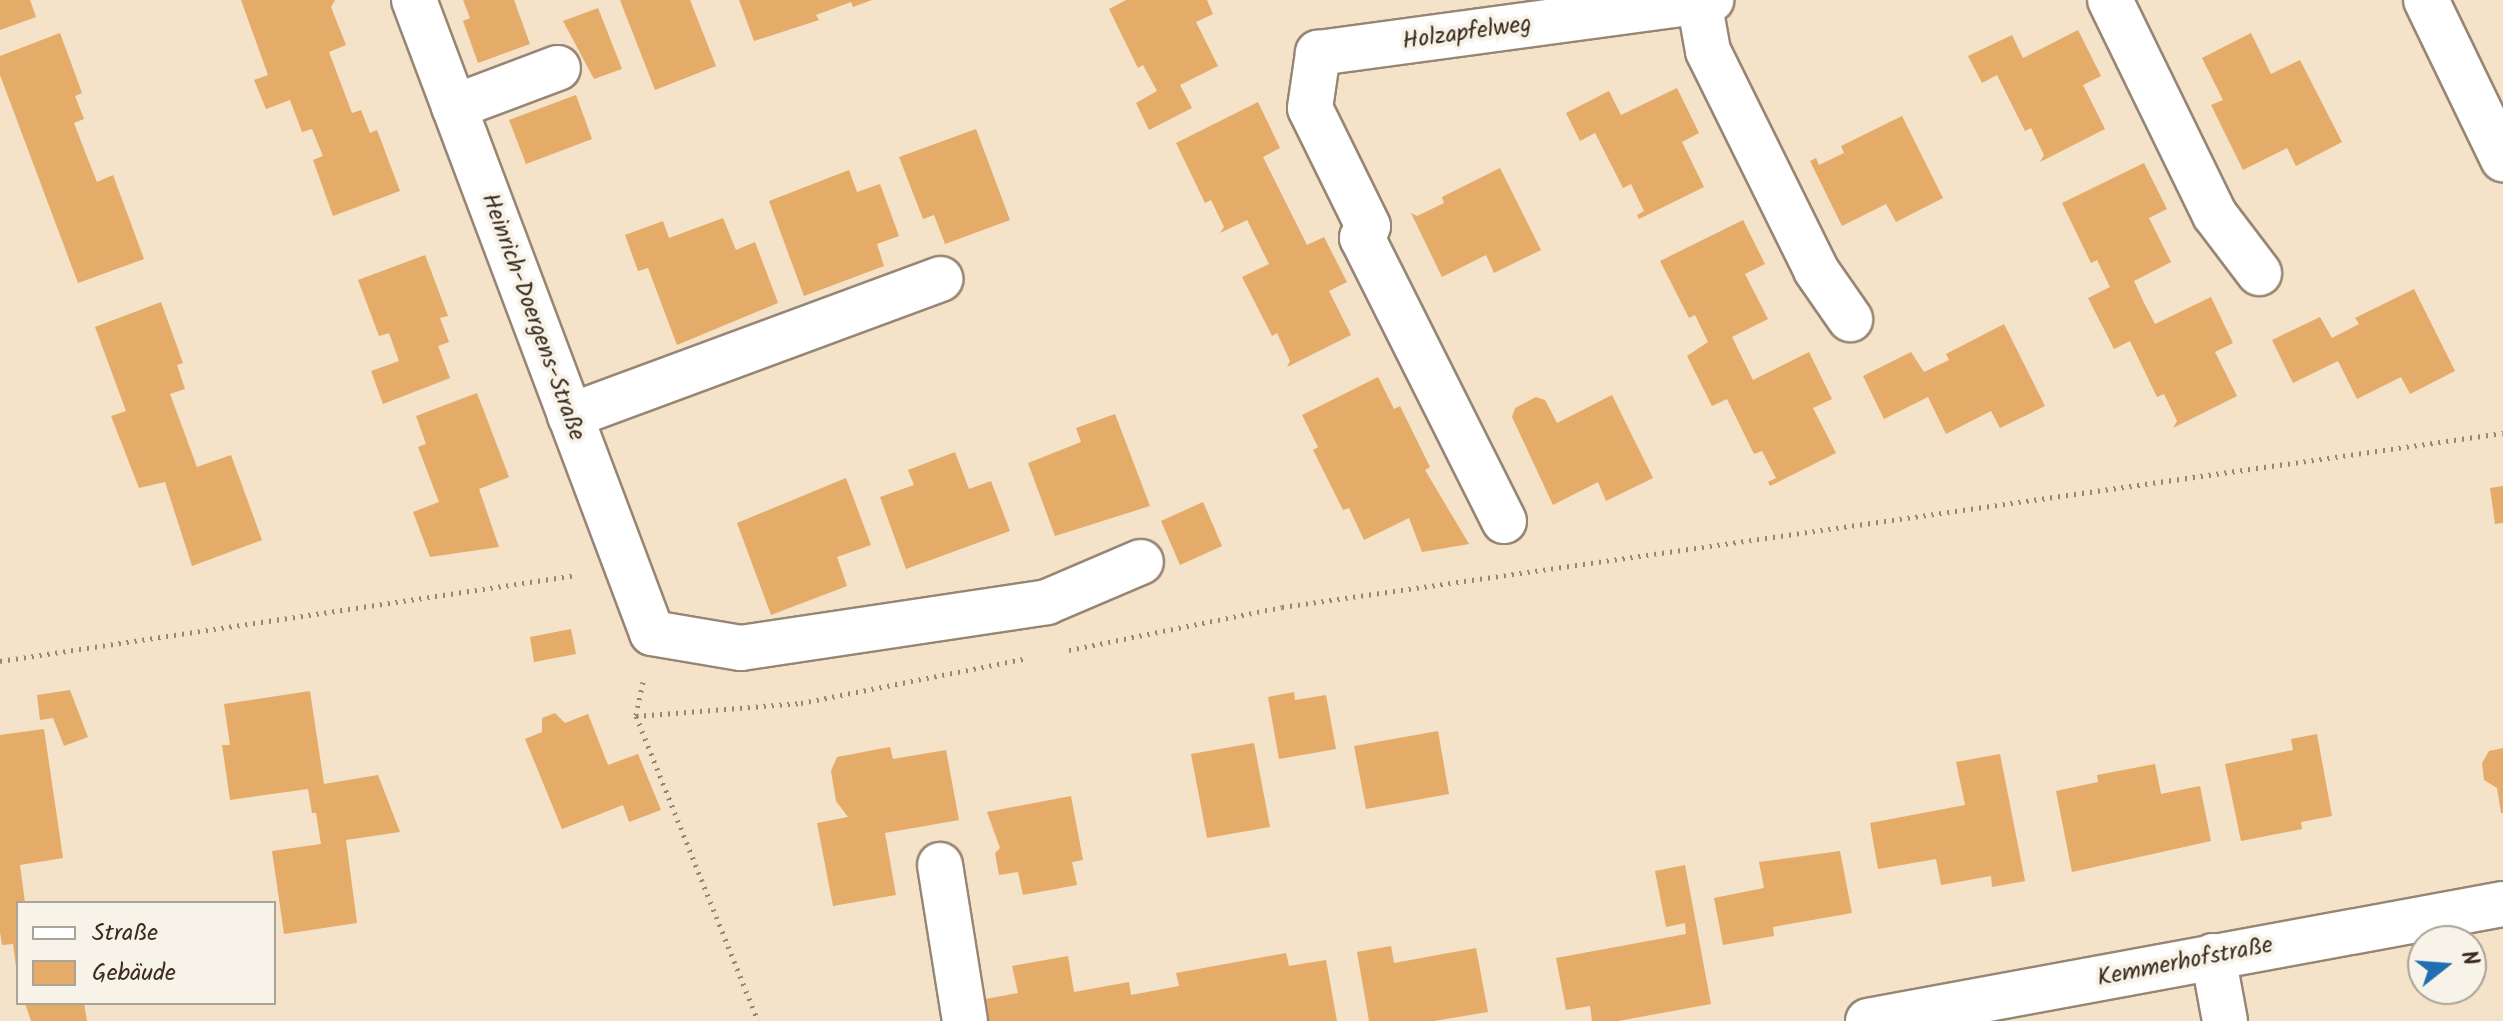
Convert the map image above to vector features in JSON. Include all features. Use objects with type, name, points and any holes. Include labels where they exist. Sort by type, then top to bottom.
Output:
[{"type":"street","name":"Heinrich-Doergens-Straße","points":[[414,0],[652,633]]},
{"type":"street","points":[[2110,0],[2215,215],[2259,273]]},
{"type":"street","points":[[2426,0],[2503,159]]},
{"type":"street","points":[[1705,1],[1708,51],[1816,270],[1850,319]]},
{"type":"street","name":"Holzapfelweg","points":[[1504,521],[1362,238],[1368,226],[1310,108],[1318,53],[1520,13],[1705,1]]},
{"type":"street","points":[[454,107],[558,68]]},
{"type":"street","points":[[570,416],[940,279]]},
{"type":"street","points":[[652,633],[741,648],[1047,602],[1141,562]]},
{"type":"street","points":[[940,865],[965,1021]]},
{"type":"street","name":"Kemmerhofstraße","points":[[1868,1021],[2503,904]]},
{"type":"street","points":[[2213,956],[2225,1021]]},
{"type":"path","points":[[1053,654],[1282,607],[2503,433]]},
{"type":"path","points":[[0,661],[627,568]]},
{"type":"path","points":[[652,633],[636,716],[758,1021]]},
{"type":"path","points":[[636,716],[801,703],[1037,657]]},
{"type":"building","points":[[0,0],[30,0],[36,17],[0,30]]},
{"type":"building","points":[[241,0],[335,0],[331,7],[346,45],[329,52],[352,113],[361,110],[370,133],[377,130],[400,191],[333,216],[313,160],[323,156],[312,129],[302,132],[290,100],[266,109],[254,80],[268,75]]},
{"type":"building","points":[[463,0],[514,0],[530,44],[478,63],[463,21],[470,18]]},
{"type":"building","points":[[620,0],[690,0],[716,66],[655,90]]},
{"type":"building","points":[[739,0],[872,0],[853,7],[851,2],[816,15],[819,20],[754,41]]},
{"type":"building","points":[[1126,0],[1207,0],[1213,14],[1196,22],[1218,66],[1180,85],[1192,108],[1149,130],[1136,103],[1157,91],[1143,65],[1138,68],[1109,9]]},
{"type":"building","points":[[598,8],[622,69],[594,79],[563,21]]},
{"type":"building","points":[[2078,30],[2101,76],[2083,85],[2105,129],[2040,162],[2044,155],[2031,128],[2025,131],[1997,75],[1982,83],[1968,56],[2012,35],[2023,58]]},
{"type":"building","points":[[60,33],[82,93],[75,96],[84,119],[74,123],[97,182],[113,175],[144,259],[78,283],[0,75],[0,56]]},
{"type":"building","points":[[2251,33],[2271,74],[2300,60],[2342,142],[2296,166],[2287,148],[2243,170],[2211,105],[2223,100],[2202,58]]},
{"type":"building","points":[[1677,88],[1699,133],[1682,142],[1704,187],[1639,219],[1637,215],[1644,211],[1631,184],[1623,188],[1595,133],[1580,141],[1566,113],[1609,91],[1621,115]]},
{"type":"building","points":[[576,95],[592,139],[526,164],[509,120]]},
{"type":"building","points":[[1258,102],[1280,148],[1263,157],[1307,245],[1324,237],[1347,282],[1329,291],[1351,335],[1287,367],[1290,361],[1277,333],[1272,336],[1242,277],[1269,264],[1247,220],[1220,233],[1224,227],[1211,200],[1205,203],[1176,143]]},
{"type":"building","points":[[1902,116],[1943,198],[1896,222],[1886,204],[1842,226],[1810,161],[1816,158],[1819,165],[1844,153],[1841,146]]},
{"type":"building","points":[[976,129],[1010,220],[945,244],[934,215],[923,219],[899,157]]},
{"type":"building","points":[[2144,163],[2167,209],[2149,218],[2171,262],[2134,281],[2144,303],[2155,324],[2211,297],[2233,343],[2215,352],[2237,396],[2173,428],[2177,421],[2164,394],[2157,397],[2130,341],[2114,349],[2088,298],[2110,287],[2097,260],[2091,263],[2062,203]]},
{"type":"building","points":[[1500,168],[1541,250],[1494,273],[1486,255],[1442,277],[1411,213],[1417,216],[1444,203],[1442,197]]},
{"type":"building","points":[[849,170],[857,192],[880,184],[899,236],[877,244],[884,266],[804,296],[769,201]]},
{"type":"building","points":[[723,218],[736,250],[755,242],[778,303],[677,345],[648,268],[638,271],[625,235],[663,221],[669,238]]},
{"type":"building","points":[[1743,220],[1765,264],[1745,274],[1768,319],[1732,337],[1753,380],[1809,352],[1832,399],[1813,408],[1836,453],[1770,486],[1768,482],[1776,478],[1762,451],[1754,454],[1727,399],[1712,406],[1687,356],[1708,342],[1695,315],[1689,318],[1660,261]]},
{"type":"building","points":[[425,255],[448,316],[440,318],[449,342],[438,346],[450,378],[383,404],[371,371],[399,361],[389,333],[379,336],[358,280]]},
{"type":"building","points":[[2414,289],[2455,371],[2410,394],[2401,377],[2357,399],[2338,361],[2293,383],[2272,340],[2320,317],[2332,338],[2359,324],[2355,318]]},
{"type":"building","points":[[161,302],[183,363],[177,365],[185,389],[170,394],[197,467],[231,455],[262,540],[192,566],[165,482],[139,488],[111,416],[126,411],[95,327]]},
{"type":"building","points":[[2004,324],[2045,406],[2000,428],[1991,411],[1946,434],[1928,397],[1884,419],[1863,376],[1911,352],[1924,372],[1949,360],[1946,354]]},
{"type":"building","points":[[1378,377],[1394,409],[1400,406],[1430,467],[1425,470],[1469,544],[1422,552],[1409,518],[1364,540],[1349,508],[1343,510],[1313,450],[1318,447],[1302,415]]},
{"type":"building","points":[[477,393],[509,477],[479,489],[499,547],[430,557],[413,512],[439,502],[418,447],[426,444],[416,416]]},
{"type":"building","points":[[1612,395],[1653,478],[1606,501],[1598,482],[1553,505],[1512,417],[1515,408],[1536,397],[1545,400],[1557,423]]},
{"type":"building","points":[[1115,414],[1150,506],[1055,536],[1028,463],[1081,442],[1076,428]]},
{"type":"building","points":[[955,452],[969,489],[991,481],[1010,531],[906,569],[880,497],[914,485],[908,470]]},
{"type":"building","points":[[846,478],[871,545],[837,557],[847,586],[771,615],[737,523]]},
{"type":"building","points":[[2503,486],[2503,523],[2495,524],[2490,488]]},
{"type":"building","points":[[1203,502],[1222,546],[1180,565],[1161,521]]},
{"type":"building","points":[[571,629],[576,654],[534,662],[530,637]]},
{"type":"building","points":[[70,690],[88,737],[64,746],[53,718],[40,720],[37,695]]},
{"type":"building","points":[[310,691],[324,784],[378,775],[400,832],[346,840],[357,923],[284,934],[272,851],[321,844],[316,813],[312,813],[308,789],[230,800],[222,745],[230,745],[224,704]]},
{"type":"building","points":[[1294,692],[1295,700],[1326,695],[1336,749],[1279,759],[1268,697]]},
{"type":"building","points":[[555,713],[565,723],[588,714],[608,765],[638,754],[661,810],[629,822],[623,805],[562,829],[525,739],[542,732],[542,718]]},
{"type":"building","points":[[44,729],[63,858],[20,865],[25,901],[16,901],[16,967],[13,944],[2,945],[0,932],[0,735]]},
{"type":"building","points":[[1438,731],[1449,794],[1366,809],[1354,746]]},
{"type":"building","points":[[2317,734],[2332,816],[2301,822],[2302,829],[2241,841],[2225,764],[2293,750],[2291,739]]},
{"type":"building","points":[[1254,743],[1270,827],[1207,838],[1191,754]]},
{"type":"building","points":[[890,747],[893,759],[946,750],[959,820],[885,833],[896,895],[833,906],[817,823],[848,817],[836,801],[831,771],[837,757]]},
{"type":"building","points":[[2503,748],[2501,813],[2497,788],[2484,780],[2482,763],[2489,751]]},
{"type":"building","points":[[2000,754],[2025,881],[1992,887],[1991,876],[1941,885],[1936,859],[1878,869],[1870,823],[1965,805],[1956,762]]},
{"type":"building","points":[[2155,764],[2161,794],[2200,786],[2211,841],[2072,872],[2056,791],[2098,782],[2097,775]]},
{"type":"building","points":[[1071,796],[1083,860],[1072,862],[1077,885],[1023,895],[1018,872],[999,875],[995,853],[1000,848],[987,812]]},
{"type":"building","points":[[1840,851],[1852,913],[1773,927],[1774,936],[1723,945],[1714,898],[1764,888],[1759,862]]},
{"type":"building","points":[[1685,865],[1711,1004],[1618,1021],[1592,1021],[1590,1006],[1566,1010],[1556,958],[1686,934],[1685,923],[1666,927],[1655,871]]},
{"type":"building","points":[[1391,946],[1394,963],[1476,948],[1488,1012],[1434,1021],[1369,1021],[1357,952]]},
{"type":"building","points":[[1286,953],[1289,966],[1326,960],[1337,1021],[984,1021],[980,1000],[1018,993],[1012,966],[1068,956],[1074,992],[1129,982],[1131,995],[1179,986],[1176,973]]},
{"type":"building","points":[[26,1005],[84,1005],[87,1021],[31,1021]]}]
